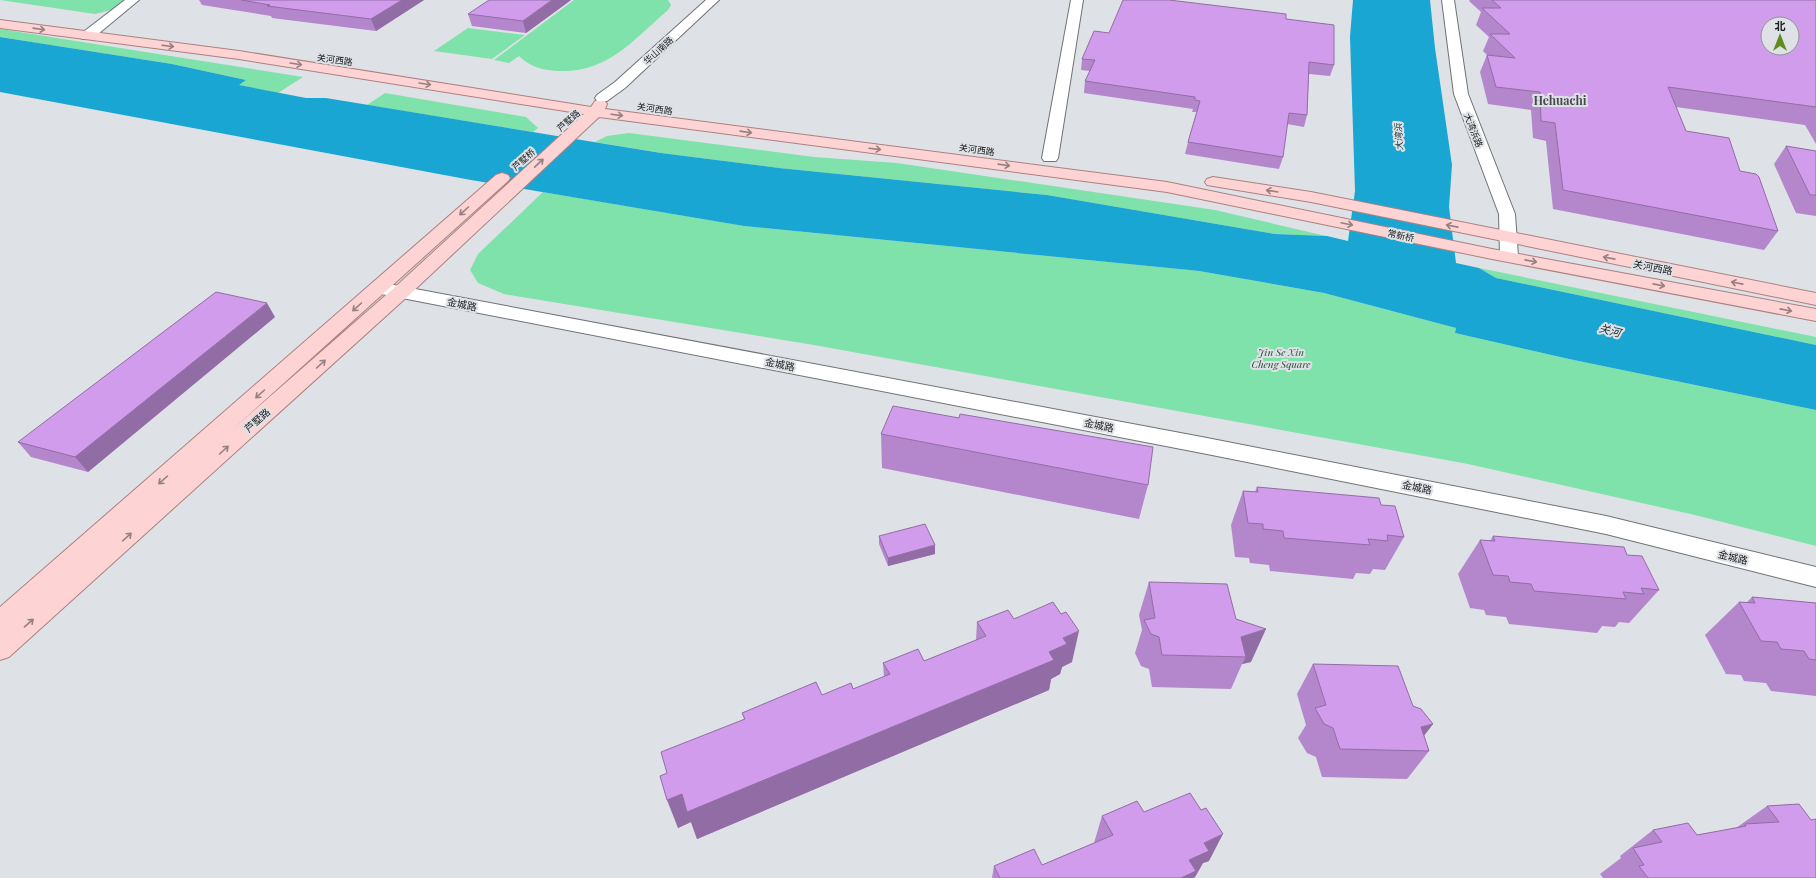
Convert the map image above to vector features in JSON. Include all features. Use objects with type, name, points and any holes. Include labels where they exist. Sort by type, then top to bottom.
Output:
[{"type":"main road","name":"关河西路","points":[[0,14],[92,31],[578,110],[1167,187],[1309,216]]},
{"type":"main road","name":"关河西路","points":[[0,24],[92,31],[553,91]]},
{"type":"main road","name":"关河西路","points":[[595,97],[650,108],[1050,158],[1311,197]]},
{"type":"main road","name":"芦墅路","points":[[552,134],[578,110],[595,97]]},
{"type":"main road","name":"芦墅路","points":[[568,136],[596,112],[595,97]]},
{"type":"main road","name":"芦墅桥","points":[[502,187],[552,134]]},
{"type":"main road","name":"芦墅桥","points":[[502,187],[568,136]]},
{"type":"main road","name":"芦墅路","points":[[0,623],[378,288],[502,187]]},
{"type":"main road","name":"芦墅路","points":[[0,649],[401,292],[502,187]]},
{"type":"main road","name":"常新桥","points":[[1311,197],[1499,235]]},
{"type":"main road","name":"常新桥","points":[[1309,216],[1501,255]]},
{"type":"main road","name":"关河西路","points":[[1499,235],[1816,299]]},
{"type":"main road","name":"关河西路","points":[[1501,255],[1816,315]]},
{"type":"street","points":[[92,31],[133,0]]},
{"type":"street","name":"华山南路","points":[[595,97],[620,85],[713,0]]},
{"type":"street","points":[[1050,158],[1077,0]]},
{"type":"street","name":"大湾浜路","points":[[1448,0],[1461,94],[1507,214],[1499,235],[1501,255]]},
{"type":"street","name":"金城路","points":[[378,288],[1199,444],[1606,525],[1816,577]]},
{"type":"green space","points":[[0,0],[124,0],[111,10],[95,14]]},
{"type":"green space","points":[[574,0],[668,0],[671,5],[668,10],[631,43],[606,60],[591,67],[558,71],[537,67],[527,63],[519,56],[509,63],[494,60]]},
{"type":"green space","points":[[468,28],[525,35],[492,59],[434,51]]},
{"type":"green space","points":[[0,29],[303,77],[278,93],[238,85],[246,80],[172,64],[0,37]]},
{"type":"green space","points":[[385,93],[526,117],[538,128],[533,132],[367,105]]},
{"type":"green space","points":[[629,133],[814,157],[897,163],[1215,210],[1326,236],[1275,234],[1047,195],[779,168],[661,153],[595,142],[607,136]]},
{"type":"green space","name":"Jin Se Xin Cheng Square","points":[[543,192],[745,226],[1199,271],[1324,293],[1456,328],[1455,333],[1569,359],[1816,410],[1816,546],[1695,515],[1468,464],[814,345],[504,294],[478,283],[470,270],[478,254]]},
{"type":"green space","points":[[1479,268],[1816,337],[1816,345],[1496,278]]},
{"type":"water","points":[[1353,0],[1430,0],[1435,48],[1452,165],[1449,207],[1456,263],[1479,268],[1496,278],[1816,345],[1816,410],[1569,359],[1455,333],[1456,328],[1324,293],[1199,271],[744,226],[471,180],[0,92],[0,37],[172,64],[246,80],[239,85],[306,98],[326,98],[661,153],[779,168],[1047,195],[1275,234],[1327,236],[1348,241],[1355,191],[1350,37]]},
{"type":"building","points":[[241,0],[402,0],[371,19],[267,6],[270,5]]},
{"type":"building","points":[[489,0],[552,0],[523,21],[468,14]]},
{"type":"building","points":[[1123,0],[1169,0],[1286,14],[1286,19],[1334,25],[1334,65],[1309,62],[1307,115],[1289,113],[1283,157],[1188,142],[1200,101],[1195,100],[1195,97],[1085,81],[1095,60],[1082,59],[1094,31],[1109,33]]},
{"type":"building","points":[[1492,0],[1816,0],[1816,107],[1668,87],[1686,131],[1729,138],[1740,171],[1756,174],[1759,177],[1778,231],[1563,190],[1555,123],[1541,121],[1540,92],[1496,87],[1487,55],[1515,58],[1490,34],[1510,34],[1482,8],[1501,8]]},
{"type":"building","points":[[1786,146],[1816,151],[1816,195],[1810,195]]},
{"type":"building","points":[[216,292],[267,303],[75,457],[18,442]]},
{"type":"building","points":[[893,406],[959,418],[960,414],[1153,447],[1148,485],[881,434]]},
{"type":"building","points":[[1257,487],[1379,498],[1381,505],[1395,506],[1404,537],[1387,535],[1388,541],[1368,539],[1370,545],[1284,538],[1283,531],[1263,529],[1263,524],[1248,523],[1243,491],[1258,492]]},
{"type":"building","points":[[925,524],[935,545],[888,558],[879,536]]},
{"type":"building","points":[[1493,536],[1624,547],[1627,555],[1642,556],[1659,590],[1641,588],[1644,594],[1623,592],[1626,599],[1534,591],[1531,584],[1510,582],[1508,576],[1493,575],[1480,540],[1495,541]]},
{"type":"building","points":[[1149,582],[1227,584],[1236,619],[1266,629],[1241,637],[1246,657],[1162,655],[1159,637],[1151,634],[1144,620],[1155,618]]},
{"type":"building","points":[[1752,597],[1816,603],[1816,660],[1809,659],[1804,651],[1781,649],[1777,642],[1761,641],[1739,602],[1755,603]]},
{"type":"building","points":[[1053,602],[1061,614],[1066,612],[1079,631],[1063,638],[1067,644],[1049,652],[1054,660],[687,812],[682,794],[667,800],[660,776],[667,773],[661,752],[745,719],[742,713],[816,682],[822,695],[851,683],[853,689],[890,674],[883,663],[918,649],[924,661],[986,636],[977,622],[1008,610],[1014,619]]},
{"type":"building","points":[[1313,664],[1398,666],[1413,706],[1421,709],[1433,724],[1421,727],[1429,751],[1340,749],[1333,728],[1324,724],[1315,708],[1326,705]]},
{"type":"building","points":[[1190,793],[1201,810],[1206,808],[1223,834],[1204,843],[1209,851],[1189,860],[1196,871],[1181,878],[1000,878],[994,866],[1034,849],[1042,865],[1113,835],[1102,816],[1137,801],[1144,812]]},
{"type":"building","points":[[1799,804],[1811,820],[1816,819],[1816,878],[1648,878],[1639,866],[1644,865],[1633,848],[1662,842],[1653,830],[1688,823],[1697,835],[1746,826],[1745,824],[1779,822],[1767,806]]},
{"type":"district","name":"Hehuachi","points":[[1560,100]]},
{"type":"water label","name":"大湾浜","points":[[1398,137]]},
{"type":"water label","name":"关河","points":[[1610,330]]}]
